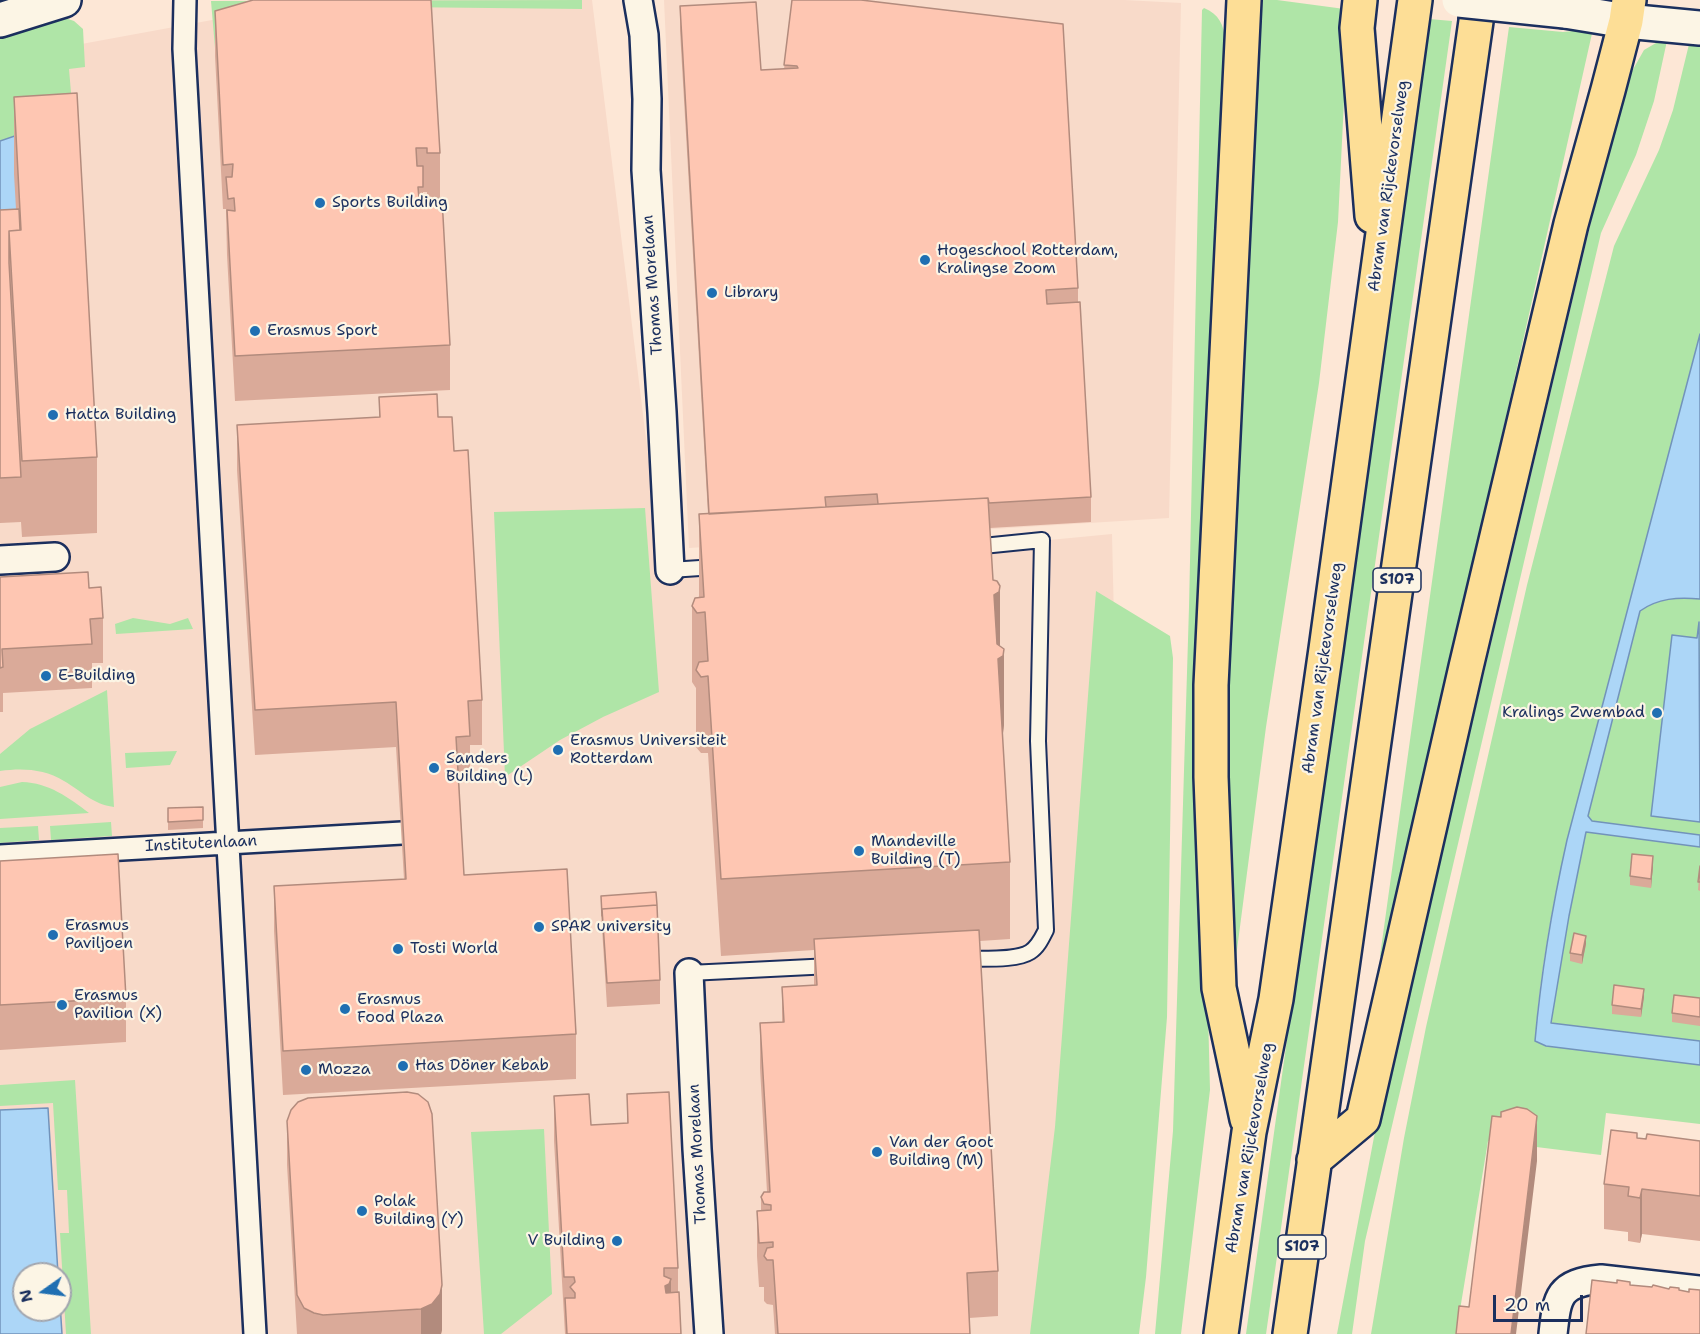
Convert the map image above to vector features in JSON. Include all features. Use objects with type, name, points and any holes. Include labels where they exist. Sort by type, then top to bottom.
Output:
[{"type":"main road","points":[[0,20],[64,0]]},
{"type":"main road","points":[[1244,0],[1211,686],[1211,777],[1219,988],[1249,1132]]},
{"type":"main road","points":[[1360,0],[1357,28],[1377,281]]},
{"type":"main road","name":"Abram van Rijckevorselweg","points":[[1221,1334],[1249,1132],[1276,999],[1415,0]]},
{"type":"main road","points":[[1459,0],[1565,11],[1628,11],[1700,28]]},
{"type":"main road","name":"S107","points":[[1290,1334],[1479,0]]},
{"type":"main road","points":[[1314,1160],[1363,1119],[1466,667],[1568,236],[1628,11]]},
{"type":"street","points":[[185,0],[184,49],[255,1334]]},
{"type":"street","name":"Thomas Morelaan","points":[[638,0],[644,35],[647,99],[646,170],[670,570]]},
{"type":"street","points":[[0,560],[55,557]]},
{"type":"street","name":"Institutenlaan","points":[[0,856],[402,833]]},
{"type":"street","name":"Thomas Morelaan","points":[[689,973],[709,1334]]},
{"type":"street","points":[[1553,1334],[1556,1303],[1560,1296],[1585,1281],[1601,1279],[1700,1290]]},
{"type":"lane","points":[[953,959],[1022,956],[1032,952],[1041,942],[1046,930],[1038,741],[1042,540],[963,548]]},
{"type":"lane","points":[[670,570],[725,566]]},
{"type":"lane","points":[[825,950],[826,966]]},
{"type":"lane","points":[[689,973],[849,965]]},
{"type":"shaded area","name":"Erasmus Universiteit Rotterdam","points":[[345,0],[592,0],[663,577],[1112,534],[1121,923],[1090,1334],[0,1334],[0,61],[212,20]]},
{"type":"shaded area","name":"Hogeschool Rotterdam, Kralingse Zoom","points":[[664,0],[1124,0],[1181,3],[1169,518],[689,548]]},
{"type":"green space","points":[[582,0],[582,9],[397,7],[215,48],[211,1]]},
{"type":"green space","points":[[1253,0],[1277,0],[1352,10],[1348,20],[1338,222],[1319,383],[1266,727],[1235,965],[1230,962],[1224,774]]},
{"type":"green space","points":[[1204,8],[1220,21],[1225,40],[1202,778],[1210,1090],[1181,1334],[1155,1334],[1173,1131],[1189,607],[1202,10]]},
{"type":"green space","points":[[62,17],[74,21],[83,29],[85,67],[69,69],[73,116],[0,141],[0,35]]},
{"type":"green space","points":[[1429,19],[1452,21],[1266,1334],[1246,1334]]},
{"type":"green space","points":[[1509,27],[1563,32],[1593,29],[1384,960],[1380,956]]},
{"type":"green space","points":[[1668,36],[1654,101],[1636,155],[1601,233],[1365,1241],[1352,1334],[1337,1334],[1374,1137],[1623,87],[1644,50]]},
{"type":"green space","points":[[1691,36],[1700,37],[1700,334],[1567,840],[1547,940],[1535,1040],[1546,1046],[1700,1065],[1700,1124],[1606,1113],[1601,1155],[1488,1141],[1456,1334],[1371,1334],[1404,1138],[1426,1027],[1527,585],[1614,246],[1659,150],[1673,110]]},
{"type":"green space","points":[[645,508],[659,692],[603,717],[560,740],[505,777],[494,512]]},
{"type":"green space","points":[[1096,591],[1170,636],[1173,658],[1167,1017],[1146,1277],[1139,1334],[1030,1334],[1055,1127]]},
{"type":"green space","name":"Kralings Zwembad","points":[[1682,597],[1700,599],[1700,835],[1591,821],[1588,816],[1640,611],[1660,601]]},
{"type":"green space","points":[[133,618],[170,624],[188,618],[193,629],[116,634],[115,624]]},
{"type":"green space","points":[[107,690],[114,807],[94,800],[49,774],[25,770],[0,771],[0,754],[30,729]]},
{"type":"green space","points":[[177,751],[170,765],[126,768],[125,753]]},
{"type":"green space","points":[[22,782],[50,788],[66,796],[89,813],[0,819],[0,787]]},
{"type":"green space","points":[[111,822],[112,836],[51,840],[50,826]]},
{"type":"green space","points":[[38,826],[39,840],[0,843],[0,828]]},
{"type":"green space","points":[[1586,832],[1700,847],[1700,1041],[1551,1023]]},
{"type":"green space","points":[[75,1080],[91,1334],[66,1334],[65,1322],[72,1322],[72,1262],[62,1262],[60,1233],[69,1233],[67,1190],[58,1190],[53,1103],[0,1106],[0,1085]]},
{"type":"green space","points":[[544,1129],[552,1294],[501,1334],[484,1334],[471,1132]]},
{"type":"water","points":[[73,116],[18,236],[0,237],[0,141]]},
{"type":"water","points":[[1700,334],[1700,599],[1668,599],[1654,603],[1640,611],[1588,816],[1592,821],[1700,835],[1700,847],[1586,832],[1551,1023],[1700,1041],[1700,1065],[1546,1046],[1535,1041],[1540,990],[1567,840]]},
{"type":"water","points":[[1699,622],[1700,822],[1651,816],[1672,635],[1697,638]]},
{"type":"water","points":[[48,1108],[57,1262],[12,1262],[12,1322],[61,1322],[62,1334],[0,1334],[0,1110]]},
{"type":"building","name":"Sports Building","points":[[253,0],[431,0],[440,153],[427,153],[427,148],[416,148],[417,166],[423,166],[423,187],[418,187],[419,199],[442,198],[450,345],[235,356],[227,210],[235,211],[234,198],[228,199],[226,177],[232,177],[233,164],[223,165],[215,11]]},
{"type":"building","name":"Hogeschool Rotterdam, Kralingse Zoom","points":[[792,0],[861,0],[1063,24],[1078,288],[1046,290],[1047,304],[1080,302],[1091,497],[989,503],[988,498],[878,504],[877,494],[825,497],[826,507],[709,514],[680,6],[756,2],[761,70],[798,68],[784,65]]},
{"type":"building","name":"Hatta Building","points":[[77,93],[97,457],[22,461],[9,231],[21,230],[14,97]]},
{"type":"building","points":[[19,209],[20,230],[9,231],[9,263],[21,477],[0,478],[0,210]]},
{"type":"building","name":"Sanders Building (L)","points":[[437,394],[438,417],[452,417],[454,451],[468,450],[482,700],[468,701],[470,736],[456,737],[464,875],[567,869],[576,1034],[283,1051],[274,886],[406,879],[396,702],[255,710],[237,425],[380,417],[379,397]]},
{"type":"building","name":"Mandeville Building (T)","points":[[988,498],[993,580],[997,581],[1000,586],[999,592],[994,595],[997,644],[1004,649],[1003,656],[998,659],[1010,862],[721,879],[708,676],[701,677],[696,670],[699,662],[708,661],[705,612],[697,613],[692,606],[695,598],[704,597],[699,514]]},
{"type":"building","points":[[88,572],[89,588],[101,587],[103,618],[90,619],[92,644],[2,649],[3,667],[0,668],[0,577]]},
{"type":"building","points":[[203,807],[203,820],[168,822],[168,808]]},
{"type":"building","name":"Erasmus Pavilion (X)","points":[[118,854],[126,998],[0,1005],[0,861]]},
{"type":"building","points":[[1632,854],[1653,856],[1651,879],[1630,876]]},
{"type":"building","points":[[656,892],[657,905],[602,909],[602,916],[601,896]]},
{"type":"building","points":[[657,905],[660,980],[607,983],[602,909]]},
{"type":"building","name":"Van der Goot Building (M)","points":[[979,930],[998,1271],[967,1273],[970,1334],[778,1334],[773,1260],[767,1260],[764,1256],[767,1248],[773,1247],[773,1242],[759,1243],[757,1211],[771,1210],[771,1205],[764,1204],[761,1197],[764,1192],[770,1192],[760,1023],[784,1022],[782,987],[817,985],[814,939]]},
{"type":"building","points":[[1574,933],[1586,936],[1582,955],[1570,953]]},
{"type":"building","points":[[1614,985],[1644,989],[1641,1009],[1612,1005]]},
{"type":"building","points":[[1674,995],[1700,998],[1700,1017],[1672,1013]]},
{"type":"building","name":"Polak Building (Y)","points":[[407,1092],[418,1094],[428,1102],[432,1114],[442,1285],[440,1294],[432,1304],[421,1309],[323,1315],[314,1313],[304,1308],[297,1295],[287,1121],[291,1110],[298,1102],[308,1098]]},
{"type":"building","name":"V Building","points":[[669,1092],[678,1268],[664,1268],[664,1276],[671,1279],[665,1286],[666,1293],[679,1292],[681,1334],[567,1334],[565,1298],[575,1298],[575,1293],[570,1287],[575,1282],[574,1277],[564,1277],[554,1096],[589,1094],[591,1125],[628,1123],[627,1094]]},
{"type":"building","points":[[1517,1107],[1527,1109],[1537,1116],[1511,1334],[1456,1334],[1459,1306],[1469,1307],[1492,1116],[1501,1117],[1501,1112]]},
{"type":"building","points":[[1611,1130],[1637,1133],[1637,1138],[1646,1139],[1647,1134],[1700,1141],[1700,1196],[1642,1189],[1640,1198],[1628,1196],[1629,1187],[1604,1184]]},
{"type":"building","points":[[1592,1280],[1617,1283],[1617,1280],[1630,1282],[1630,1285],[1679,1288],[1679,1290],[1689,1292],[1689,1289],[1700,1290],[1700,1334],[1586,1334]]},
{"type":"place","name":"Sports Building","points":[[320,203]]},
{"type":"place","name":"Hogeschool Rotterdam, Kralingse Zoom","points":[[925,260]]},
{"type":"place","name":"Library","points":[[712,293]]},
{"type":"place","name":"Erasmus Sport","points":[[255,331]]},
{"type":"place","name":"Hatta Building","points":[[53,415]]},
{"type":"place","name":"E-Building","points":[[46,676]]},
{"type":"place","name":"Kralings Zwembad","points":[[1657,713]]},
{"type":"place","name":"Erasmus Universiteit Rotterdam","points":[[558,750]]},
{"type":"place","name":"Sanders Building (L)","points":[[434,768]]},
{"type":"place","name":"Mandeville Building (T)","points":[[859,851]]},
{"type":"place","name":"SPAR university","points":[[539,927]]},
{"type":"place","name":"Erasmus Paviljoen","points":[[53,935]]},
{"type":"place","name":"Tosti World","points":[[398,949]]},
{"type":"place","name":"Erasmus Pavilion (X)","points":[[62,1005]]},
{"type":"place","name":"Erasmus Food Plaza","points":[[345,1009]]},
{"type":"place","name":"Has Döner Kebab","points":[[403,1066]]},
{"type":"place","name":"Mozza","points":[[306,1070]]},
{"type":"place","name":"Van der Goot Building (M)","points":[[877,1152]]},
{"type":"place","name":"Polak Building (Y)","points":[[362,1211]]},
{"type":"place","name":"V Building","points":[[617,1241]]}]
